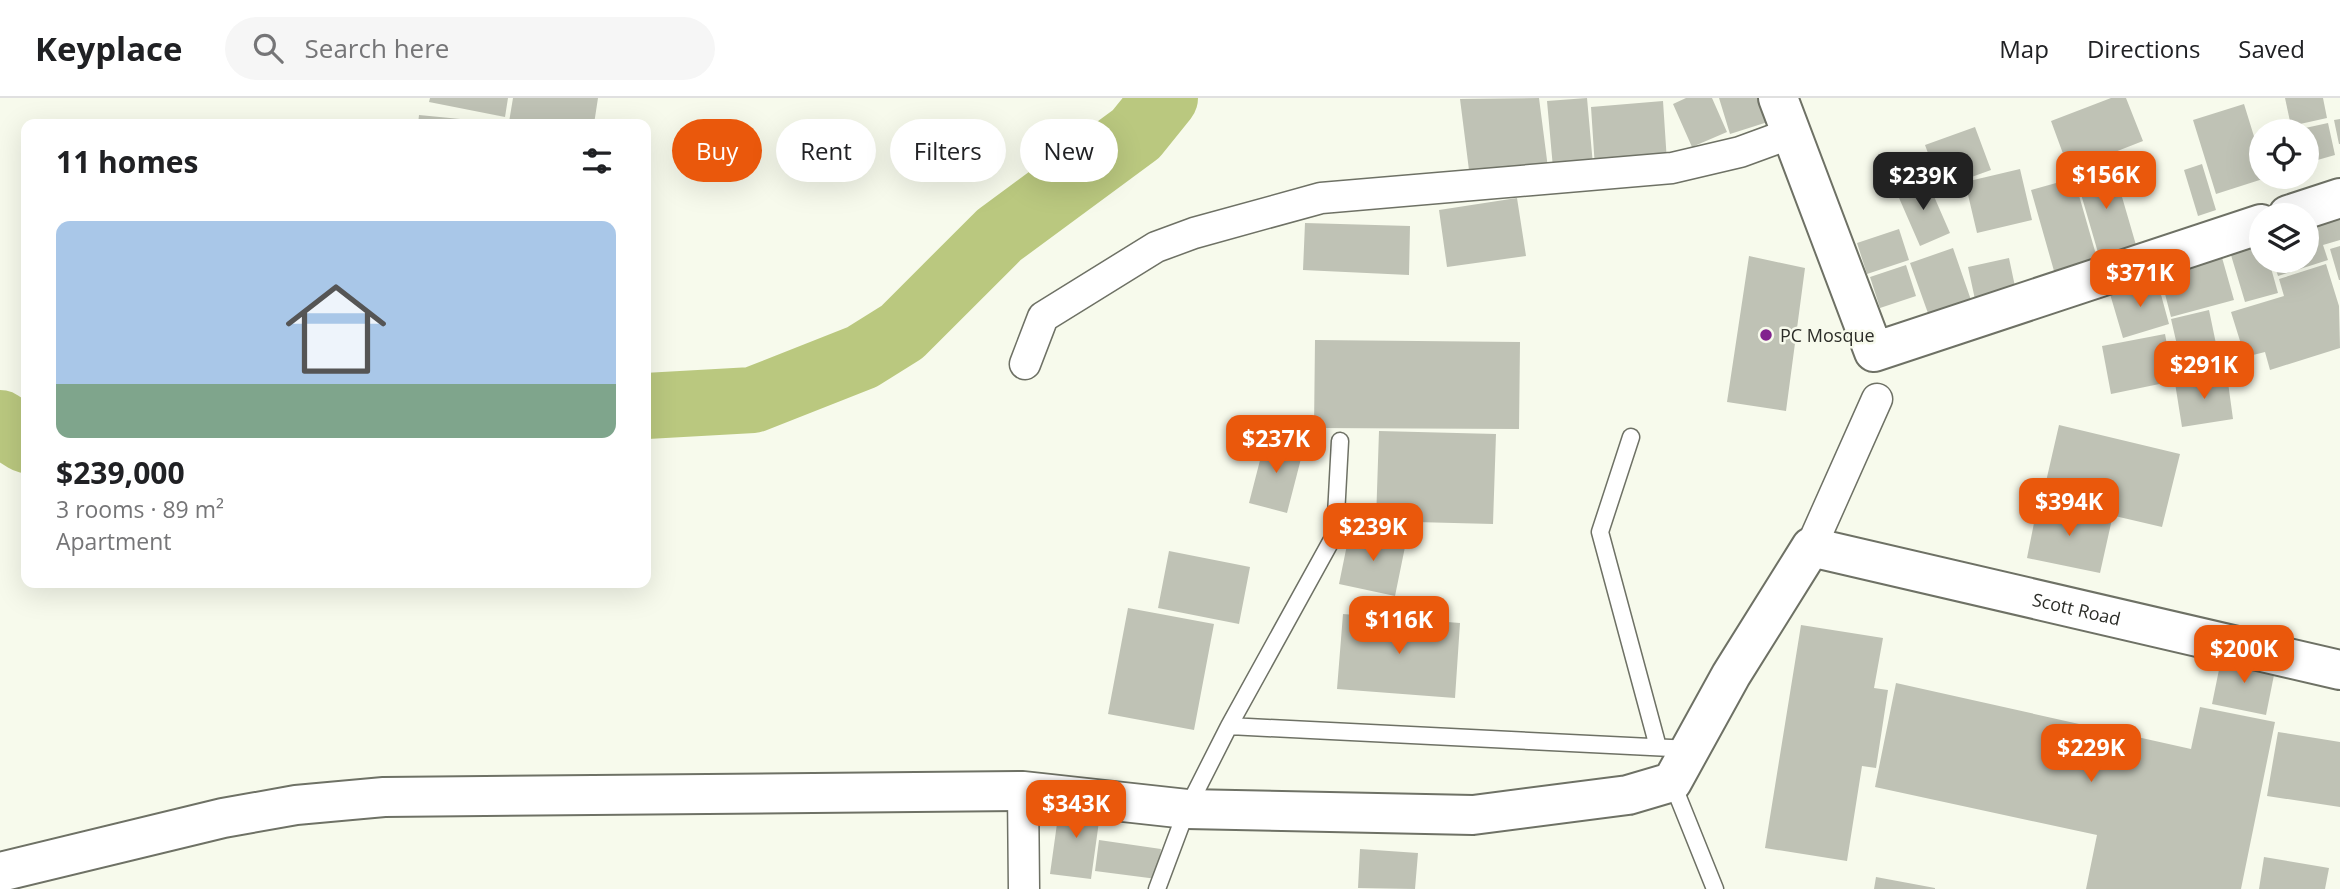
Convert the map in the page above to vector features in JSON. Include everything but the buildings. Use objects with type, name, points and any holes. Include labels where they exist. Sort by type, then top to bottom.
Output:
[{"type":"street","points":[[1778,98],[1874,352],[2249,228]]},
{"type":"street","points":[[1025,364],[1043,317],[1156,247],[1194,233],[1321,198],[1672,168],[1740,152],[1792,134]]},
{"type":"street","points":[[2319,205],[2340,198]]},
{"type":"street","points":[[0,872],[223,818],[296,805],[384,797],[1023,792],[1187,809],[1473,814],[1628,795],[1672,782],[1675,748],[1731,675],[1811,547],[1877,399]]},
{"type":"street","name":"Scott Road","points":[[1811,547],[2340,670]]},
{"type":"street","points":[[1023,792],[1024,889]]},
{"type":"lane","points":[[1228,726],[1675,748],[1600,532],[1631,437]]},
{"type":"lane","points":[[1157,889],[1187,809],[1228,726],[1335,534],[1340,441]]},
{"type":"lane","points":[[1672,782],[1715,889]]},
{"type":"waterway","points":[[651,406],[753,400],[862,357],[902,332],[999,235],[1136,134],[1165,98]]},
{"type":"waterway","points":[[0,423],[21,437]]},
{"type":"place","name":"PC Mosque","points":[[1766,335]]}]
